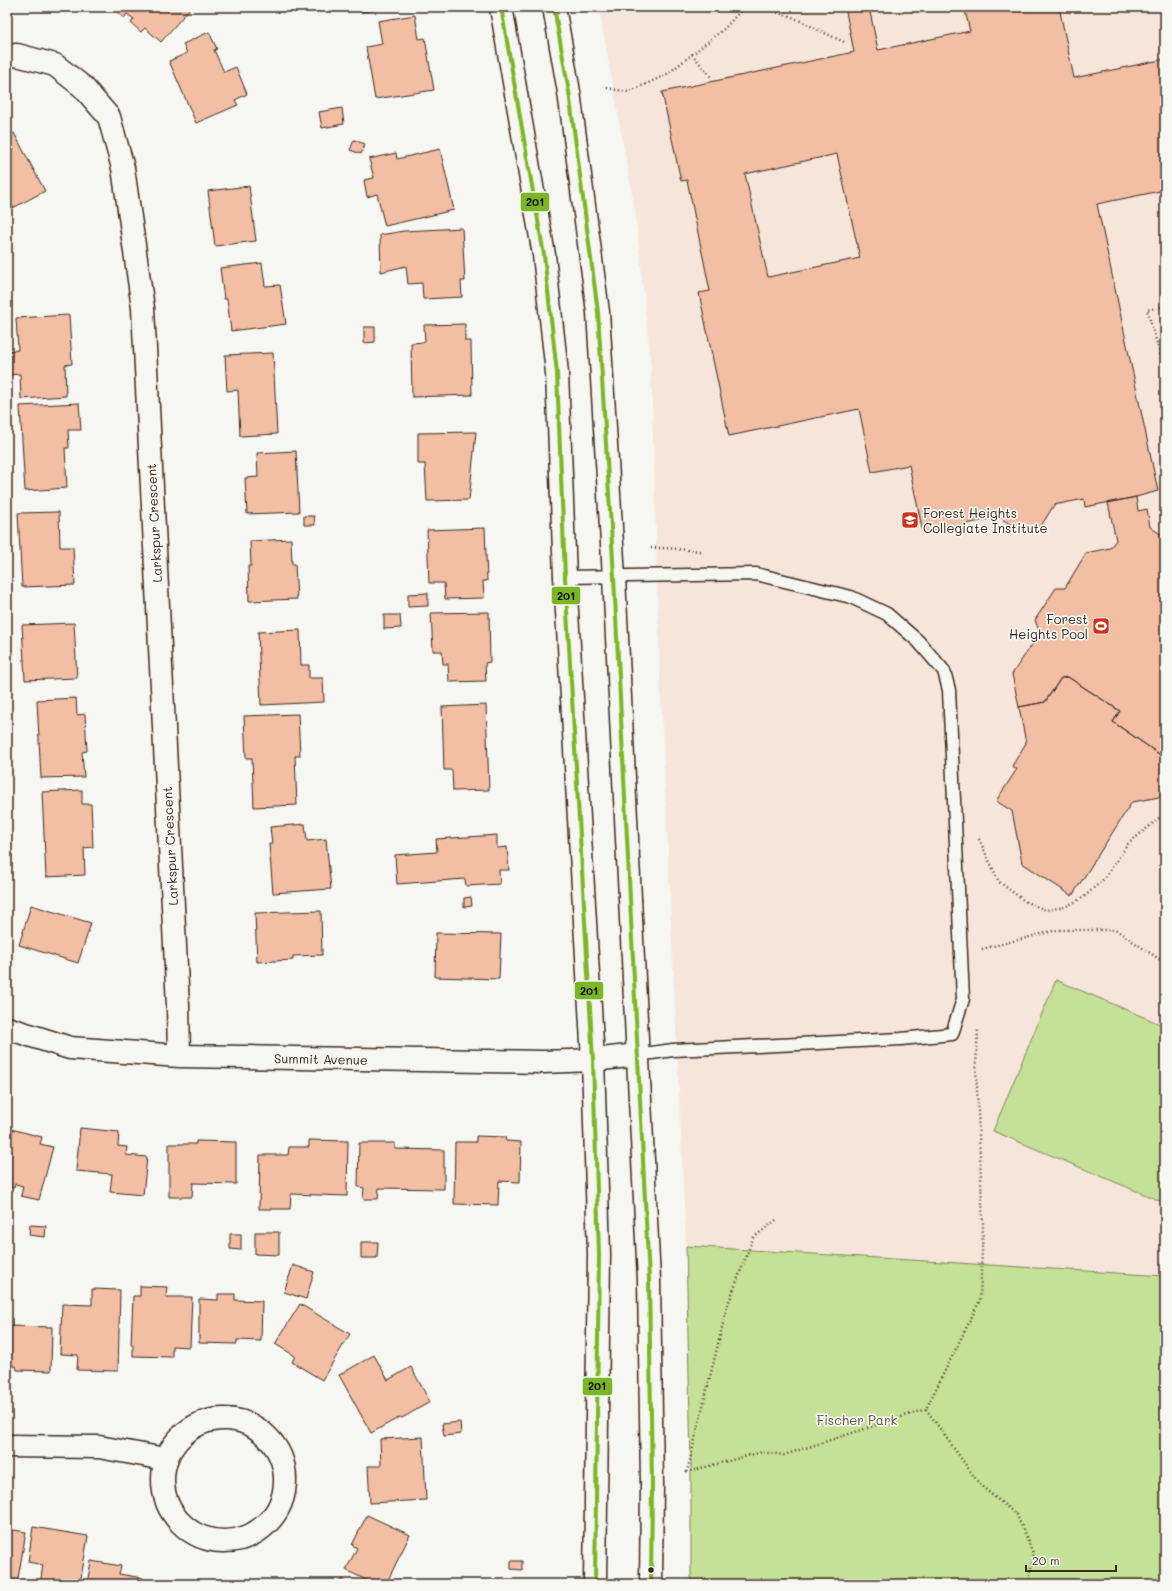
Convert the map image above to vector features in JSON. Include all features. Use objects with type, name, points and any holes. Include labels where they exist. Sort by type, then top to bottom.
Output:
[{"type":"main road","points":[[501,7],[544,255],[557,373],[565,577],[593,1060],[599,1254],[595,1584]]},
{"type":"main road","points":[[554,7],[569,92],[598,312],[614,577],[649,1280],[652,1484],[651,1584]]},
{"type":"main road","name":"Larkspur Crescent","points":[[7,56],[17,55],[54,65],[84,87],[109,116],[123,168],[143,308],[178,1006],[179,1056]]},
{"type":"main road","name":"Summit Avenue","points":[[7,1028],[70,1048],[179,1056],[543,1062],[593,1060],[638,1055]]},
{"type":"main road","points":[[213,1419],[234,1419],[263,1432],[277,1449],[285,1471],[284,1493],[275,1514],[260,1529],[242,1539],[220,1541],[205,1538],[186,1528],[170,1511],[163,1491],[166,1459],[176,1441],[192,1427],[213,1419]]},
{"type":"main road","points":[[7,1446],[99,1448],[166,1459]]},
{"type":"lane","points":[[565,577],[756,574],[851,597],[887,614],[918,641],[944,671],[949,690],[963,999],[952,1034],[901,1039],[673,1050],[638,1055]]},
{"type":"path","points":[[607,88],[628,92],[666,75],[724,29],[744,7]]},
{"type":"path","points":[[758,7],[792,17],[846,43]]},
{"type":"path","points":[[692,54],[711,77]]},
{"type":"path","points":[[1165,306],[1147,310],[1165,370]]},
{"type":"path","points":[[651,548],[702,552]]},
{"type":"path","points":[[978,837],[999,882],[1026,902],[1046,910],[1065,907],[1084,896],[1105,878],[1128,844],[1165,813]]},
{"type":"path","points":[[976,950],[1057,930],[1116,930],[1165,963]]},
{"type":"path","points":[[776,1220],[753,1238],[727,1307],[687,1472],[762,1452],[784,1455],[926,1409],[980,1300],[983,1226],[976,1066],[978,1026]]},
{"type":"path","points":[[926,1409],[980,1485],[1017,1515],[1033,1553],[1029,1584]]},
{"type":"shaded area","name":"Forest Heights Collegiate Institute","points":[[599,7],[1165,7],[1165,1276],[686,1246],[660,675],[651,365],[635,210]]},
{"type":"green space","points":[[1056,980],[1165,1026],[1165,1203],[993,1131]]},
{"type":"green space","name":"Fischer Park","points":[[686,1246],[1165,1276],[1165,1584],[691,1584],[691,1464]]},
{"type":"building","points":[[111,7],[191,7],[161,42],[145,28],[141,32],[131,23],[134,19],[127,14],[124,18]]},
{"type":"building","points":[[360,7],[396,7],[361,12]]},
{"type":"building","name":"Forest Heights Collegiate Institute","points":[[845,7],[869,7],[878,50],[970,31],[964,7],[1059,7],[1074,78],[1165,59],[1165,190],[1097,204],[1158,491],[1085,507],[1084,499],[1054,505],[1041,526],[1020,531],[999,517],[923,533],[909,465],[872,472],[859,409],[729,436],[699,293],[710,291],[687,180],[681,181],[662,92],[854,52]],"holes":[[[837,154],[860,258],[768,277],[745,174]]]},
{"type":"building","points":[[1161,7],[1165,7],[1165,27]]},
{"type":"building","points":[[415,15],[419,39],[425,38],[434,90],[375,99],[366,47],[382,44],[378,21]]},
{"type":"building","points":[[209,32],[217,49],[214,50],[224,72],[236,67],[247,94],[235,100],[238,105],[196,123],[169,61],[187,53],[183,44]]},
{"type":"building","points":[[342,108],[344,124],[322,128],[319,112]]},
{"type":"building","points":[[14,133],[45,191],[9,210],[7,207],[7,137]]},
{"type":"building","points":[[354,140],[365,144],[361,154],[350,150]]},
{"type":"building","points":[[440,149],[454,210],[385,226],[377,194],[367,197],[364,180],[374,178],[369,159],[396,153],[397,159]]},
{"type":"building","points":[[249,186],[256,241],[215,246],[208,191]]},
{"type":"building","points":[[462,228],[465,281],[461,281],[462,297],[423,299],[422,283],[408,284],[406,266],[381,272],[380,235],[404,231]]},
{"type":"building","points":[[262,263],[265,286],[280,285],[286,324],[231,331],[227,299],[224,299],[220,268]]},
{"type":"building","points":[[69,315],[72,364],[65,365],[66,396],[21,399],[20,374],[7,375],[7,351],[18,350],[16,318]]},
{"type":"building","points":[[465,324],[465,341],[471,341],[472,395],[412,397],[411,343],[425,342],[424,325]]},
{"type":"building","points":[[364,327],[375,327],[375,342],[364,343]]},
{"type":"building","points":[[273,353],[277,434],[240,436],[238,390],[227,391],[225,355]]},
{"type":"building","points":[[79,403],[81,430],[68,430],[69,448],[65,448],[67,488],[25,491],[20,406]]},
{"type":"building","points":[[476,432],[469,500],[427,501],[425,464],[418,464],[418,433]]},
{"type":"building","points":[[296,451],[299,512],[247,514],[245,478],[258,477],[257,453]]},
{"type":"building","name":"Forest Heights Pool","points":[[1136,497],[1138,511],[1147,509],[1150,527],[1165,537],[1165,751],[1162,756],[1113,722],[1120,711],[1068,677],[1061,678],[1045,702],[1019,707],[1012,674],[1040,633],[1035,620],[1056,588],[1065,588],[1086,553],[1110,548],[1116,540],[1108,503]]},
{"type":"building","points":[[59,512],[60,547],[73,547],[75,585],[22,587],[18,513]]},
{"type":"building","points":[[304,516],[314,516],[315,525],[304,525]]},
{"type":"building","points":[[485,528],[487,581],[483,581],[484,598],[445,599],[444,583],[429,583],[427,530]]},
{"type":"building","points":[[291,539],[292,564],[295,564],[297,599],[249,601],[248,566],[251,566],[250,541]]},
{"type":"building","points":[[428,593],[428,606],[408,607],[408,594]]},
{"type":"building","points":[[489,612],[490,662],[485,663],[486,681],[449,682],[448,664],[443,664],[442,651],[433,651],[431,613]]},
{"type":"building","points":[[384,615],[400,615],[401,628],[384,629]]},
{"type":"building","points":[[74,623],[77,678],[25,680],[22,625]]},
{"type":"building","points":[[300,630],[301,665],[309,665],[309,678],[323,678],[324,702],[261,705],[258,632]]},
{"type":"building","points":[[1068,677],[1120,711],[1113,722],[1162,756],[1165,774],[1165,796],[1132,802],[1072,896],[1022,863],[1012,811],[996,801],[1017,769],[1012,766],[1026,743],[1019,707],[1045,702],[1061,678]]},
{"type":"building","points":[[76,698],[77,715],[85,714],[87,751],[82,752],[84,777],[41,778],[37,700]]},
{"type":"building","points":[[486,705],[489,790],[453,791],[452,770],[444,770],[442,707]]},
{"type":"building","points":[[298,714],[300,756],[295,756],[297,805],[254,807],[252,758],[246,758],[244,716]]},
{"type":"building","points":[[82,790],[82,804],[91,804],[93,847],[84,848],[85,875],[46,877],[42,792]]},
{"type":"building","points":[[305,824],[307,841],[326,839],[331,889],[273,893],[269,844],[272,844],[270,827]]},
{"type":"building","points":[[497,835],[497,848],[507,847],[509,870],[499,870],[500,884],[466,886],[465,879],[397,884],[395,855],[437,852],[436,839]]},
{"type":"building","points":[[471,897],[472,906],[464,907],[464,898]]},
{"type":"building","points":[[31,905],[91,923],[78,963],[19,945]]},
{"type":"building","points":[[321,911],[322,955],[293,956],[293,960],[257,962],[255,913]]},
{"type":"building","points":[[436,933],[501,934],[499,979],[435,977]]},
{"type":"building","points":[[7,1128],[42,1137],[40,1144],[53,1147],[39,1200],[21,1196],[23,1186],[15,1184],[14,1188],[7,1186]]},
{"type":"building","points":[[80,1128],[119,1132],[118,1146],[127,1147],[126,1155],[147,1157],[143,1195],[110,1192],[112,1174],[76,1171]]},
{"type":"building","points":[[476,1136],[505,1137],[506,1141],[521,1142],[520,1182],[499,1181],[498,1205],[454,1204],[455,1142],[476,1142]]},
{"type":"building","points":[[309,1140],[348,1141],[347,1196],[291,1194],[290,1209],[259,1209],[260,1155],[288,1155],[289,1147],[309,1147]]},
{"type":"building","points":[[196,1141],[236,1142],[236,1184],[193,1183],[192,1197],[169,1197],[169,1144],[196,1144]]},
{"type":"building","points":[[359,1143],[395,1143],[395,1149],[444,1150],[444,1189],[379,1188],[378,1199],[363,1199],[364,1188],[358,1187]]},
{"type":"building","points":[[30,1225],[46,1226],[45,1237],[29,1235]]},
{"type":"building","points":[[255,1232],[279,1232],[279,1255],[255,1254]]},
{"type":"building","points":[[230,1234],[241,1234],[241,1250],[230,1249]]},
{"type":"building","points":[[361,1242],[378,1242],[377,1258],[361,1258]]},
{"type":"building","points":[[293,1265],[314,1272],[306,1299],[284,1292]]},
{"type":"building","points":[[140,1286],[167,1287],[166,1297],[192,1297],[190,1347],[172,1346],[172,1357],[133,1356],[133,1345],[131,1345],[133,1296],[140,1296]]},
{"type":"building","points":[[92,1289],[120,1290],[118,1371],[77,1370],[78,1355],[60,1354],[62,1304],[92,1305]]},
{"type":"building","points":[[218,1294],[235,1294],[235,1300],[262,1301],[261,1341],[237,1340],[237,1344],[199,1343],[199,1299],[218,1300]]},
{"type":"building","points":[[300,1304],[350,1334],[322,1380],[292,1362],[295,1356],[275,1344]]},
{"type":"building","points":[[7,1326],[52,1327],[51,1371],[17,1370],[16,1366],[7,1366]]},
{"type":"building","points":[[374,1355],[388,1380],[411,1367],[430,1402],[371,1433],[339,1375]]},
{"type":"building","points":[[460,1422],[461,1434],[444,1436],[442,1424]]},
{"type":"building","points":[[423,1437],[426,1500],[370,1503],[368,1466],[381,1466],[380,1439]]},
{"type":"building","points":[[367,1515],[410,1535],[386,1584],[374,1584],[346,1570],[357,1548],[352,1545]]},
{"type":"building","points":[[33,1527],[88,1536],[80,1584],[40,1584],[43,1565],[28,1562]]},
{"type":"building","points":[[7,1529],[26,1532],[17,1584],[7,1584]]},
{"type":"building","points":[[91,1561],[121,1566],[119,1574],[143,1578],[143,1584],[87,1584]]},
{"type":"building","points":[[511,1561],[522,1561],[522,1570],[511,1569]]},
{"type":"building","points":[[342,1579],[346,1584],[336,1584]]},
{"type":"transit line","name":"201","points":[[501,7],[544,255],[557,373],[565,577],[593,1060],[599,1254],[595,1584]]},
{"type":"transit line","name":"201","points":[[554,7],[569,92],[598,312],[614,577],[649,1280],[652,1484],[651,1584]]},
{"type":"place","name":"Forest Heights Collegiate Institute","points":[[910,520]]},
{"type":"place","name":"Forest Heights Pool","points":[[1101,626]]}]
